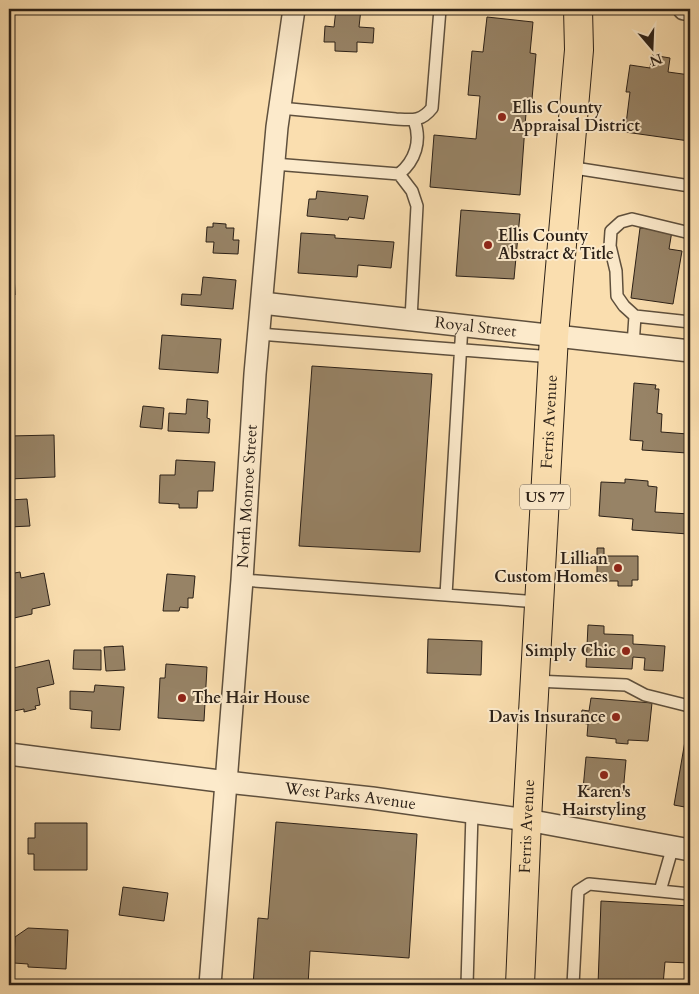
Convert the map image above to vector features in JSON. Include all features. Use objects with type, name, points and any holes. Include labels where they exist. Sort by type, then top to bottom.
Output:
[{"type":"main road","name":"Ferris Avenue","points":[[520,985],[527,820],[553,347],[578,50],[578,9]]},
{"type":"street","name":"North Monroe Street","points":[[210,985],[227,782],[242,580],[248,462],[259,334],[280,108],[294,9]]},
{"type":"street","points":[[684,9],[690,10]]},
{"type":"street","name":"Royal Street","points":[[262,303],[462,326],[553,347],[633,345],[690,351]]},
{"type":"street","name":"West Parks Avenue","points":[[9,754],[227,782],[372,798],[527,820],[682,848]]},
{"type":"lane","points":[[280,108],[414,120],[426,115],[432,108],[440,9]]},
{"type":"lane","points":[[274,164],[399,174],[410,165],[416,150],[418,129],[414,120]]},
{"type":"lane","points":[[568,166],[690,186]]},
{"type":"lane","points":[[399,174],[412,191],[417,206],[411,319]]},
{"type":"lane","points":[[690,233],[632,220],[621,222],[612,231],[610,246],[616,271],[617,296],[624,306],[635,316],[690,322]]},
{"type":"lane","points":[[633,345],[635,316]]},
{"type":"lane","points":[[446,595],[462,326]]},
{"type":"lane","points":[[259,334],[460,349],[553,347]]},
{"type":"lane","points":[[242,580],[539,602]]},
{"type":"lane","points":[[535,681],[626,685],[645,695],[685,705],[690,704]]},
{"type":"lane","points":[[467,985],[472,812]]},
{"type":"lane","points":[[660,891],[682,848]]},
{"type":"lane","points":[[573,985],[578,891],[589,884],[690,894]]},
{"type":"building","points":[[336,9],[361,9],[359,27],[374,28],[373,43],[357,42],[357,52],[335,51],[335,42],[324,42],[325,26],[334,27]]},
{"type":"building","name":"Ellis County Appraisal District","points":[[487,17],[533,22],[530,53],[536,54],[532,99],[527,99],[520,195],[430,187],[434,135],[476,139],[480,96],[468,95],[472,51],[483,52]]},
{"type":"building","points":[[652,55],[670,58],[668,72],[690,75],[689,141],[625,132],[630,92],[626,92],[630,65],[650,68]]},
{"type":"building","points":[[317,191],[368,196],[364,219],[349,217],[348,220],[307,216],[309,199],[316,199]]},
{"type":"building","name":"Ellis County Abstract & Title","points":[[461,210],[520,214],[514,279],[456,276]]},
{"type":"building","points":[[213,223],[226,224],[226,228],[234,228],[233,240],[239,240],[238,254],[213,253],[214,242],[206,242],[207,227],[213,227]]},
{"type":"building","points":[[640,228],[672,231],[669,249],[682,251],[673,304],[631,298]]},
{"type":"building","points":[[301,233],[335,235],[335,238],[394,242],[391,268],[358,265],[357,277],[298,273]]},
{"type":"building","points":[[9,271],[14,271],[15,295],[9,295]]},
{"type":"building","points":[[203,277],[236,280],[233,309],[181,305],[182,294],[201,295]]},
{"type":"building","points":[[9,310],[13,344],[9,344]]},
{"type":"building","points":[[162,335],[221,339],[218,373],[159,369]]},
{"type":"building","points":[[312,366],[432,374],[420,552],[299,546]]},
{"type":"building","points":[[634,383],[656,385],[655,389],[659,389],[657,413],[662,414],[661,432],[688,434],[687,453],[642,450],[643,441],[630,440]]},
{"type":"building","points":[[187,399],[208,401],[207,418],[210,419],[209,433],[168,431],[169,413],[186,414]]},
{"type":"building","points":[[143,406],[164,408],[162,429],[140,427]]},
{"type":"building","points":[[54,435],[55,477],[9,479],[9,436]]},
{"type":"building","points":[[176,460],[215,462],[213,491],[198,491],[197,508],[179,508],[179,504],[159,503],[160,475],[175,475]]},
{"type":"building","points":[[625,479],[648,481],[648,486],[657,487],[655,512],[690,514],[688,534],[632,530],[633,519],[599,516],[601,482],[625,483]]},
{"type":"building","points":[[27,499],[30,526],[9,527],[9,500]]},
{"type":"building","name":"Lillian Custom Homes","points":[[597,548],[604,548],[604,556],[638,556],[638,580],[632,580],[632,586],[618,586],[618,581],[597,581]]},
{"type":"building","points":[[20,572],[21,578],[44,573],[50,605],[32,609],[32,614],[14,618],[13,612],[9,613],[9,574]]},
{"type":"building","points":[[167,574],[195,576],[193,598],[188,598],[188,608],[180,607],[179,611],[163,611]]},
{"type":"building","name":"Simply Chic","points":[[588,625],[604,626],[604,634],[633,635],[633,644],[665,646],[663,671],[644,670],[645,658],[633,657],[632,669],[586,667]]},
{"type":"building","points":[[428,639],[482,641],[481,675],[427,673]]},
{"type":"building","points":[[123,646],[125,670],[106,671],[104,647]]},
{"type":"building","points":[[74,650],[101,650],[101,670],[73,669]]},
{"type":"building","points":[[49,660],[54,684],[37,688],[40,705],[35,706],[36,709],[24,712],[24,709],[9,712],[9,669]]},
{"type":"building","name":"The Hair House","points":[[166,664],[207,667],[204,721],[158,718],[160,678],[165,678]]},
{"type":"building","points":[[95,685],[124,687],[120,730],[91,728],[92,711],[70,709],[70,691],[94,692]]},
{"type":"building","name":"Davis Insurance","points":[[591,698],[652,703],[648,741],[628,740],[628,744],[616,743],[616,739],[587,736],[588,724],[581,723],[582,710],[589,711]]},
{"type":"building","points":[[685,741],[690,742],[690,808],[674,805]]},
{"type":"building","name":"Karen's Hairstyling","points":[[586,757],[626,760],[623,793],[583,789]]},
{"type":"building","points":[[276,822],[417,834],[409,958],[310,951],[308,985],[253,985],[258,918],[268,919]]},
{"type":"building","points":[[35,823],[87,823],[87,870],[34,870],[34,854],[28,854],[28,838],[35,838]]},
{"type":"building","points":[[123,887],[168,893],[164,921],[119,915]]},
{"type":"building","points":[[601,901],[690,906],[690,963],[665,962],[663,985],[598,985]]},
{"type":"building","points":[[28,928],[68,930],[66,969],[28,967],[28,964],[14,963],[15,937]]},
{"type":"place","name":"Ellis County Appraisal District","points":[[502,117]]},
{"type":"place","name":"Ellis County Abstract & Title","points":[[488,245]]},
{"type":"place","name":"Lillian Custom Homes","points":[[618,568]]},
{"type":"place","name":"Simply Chic","points":[[626,651]]},
{"type":"place","name":"The Hair House","points":[[182,698]]},
{"type":"place","name":"Davis Insurance","points":[[616,717]]},
{"type":"place","name":"Karen's Hairstyling","points":[[604,775]]}]
